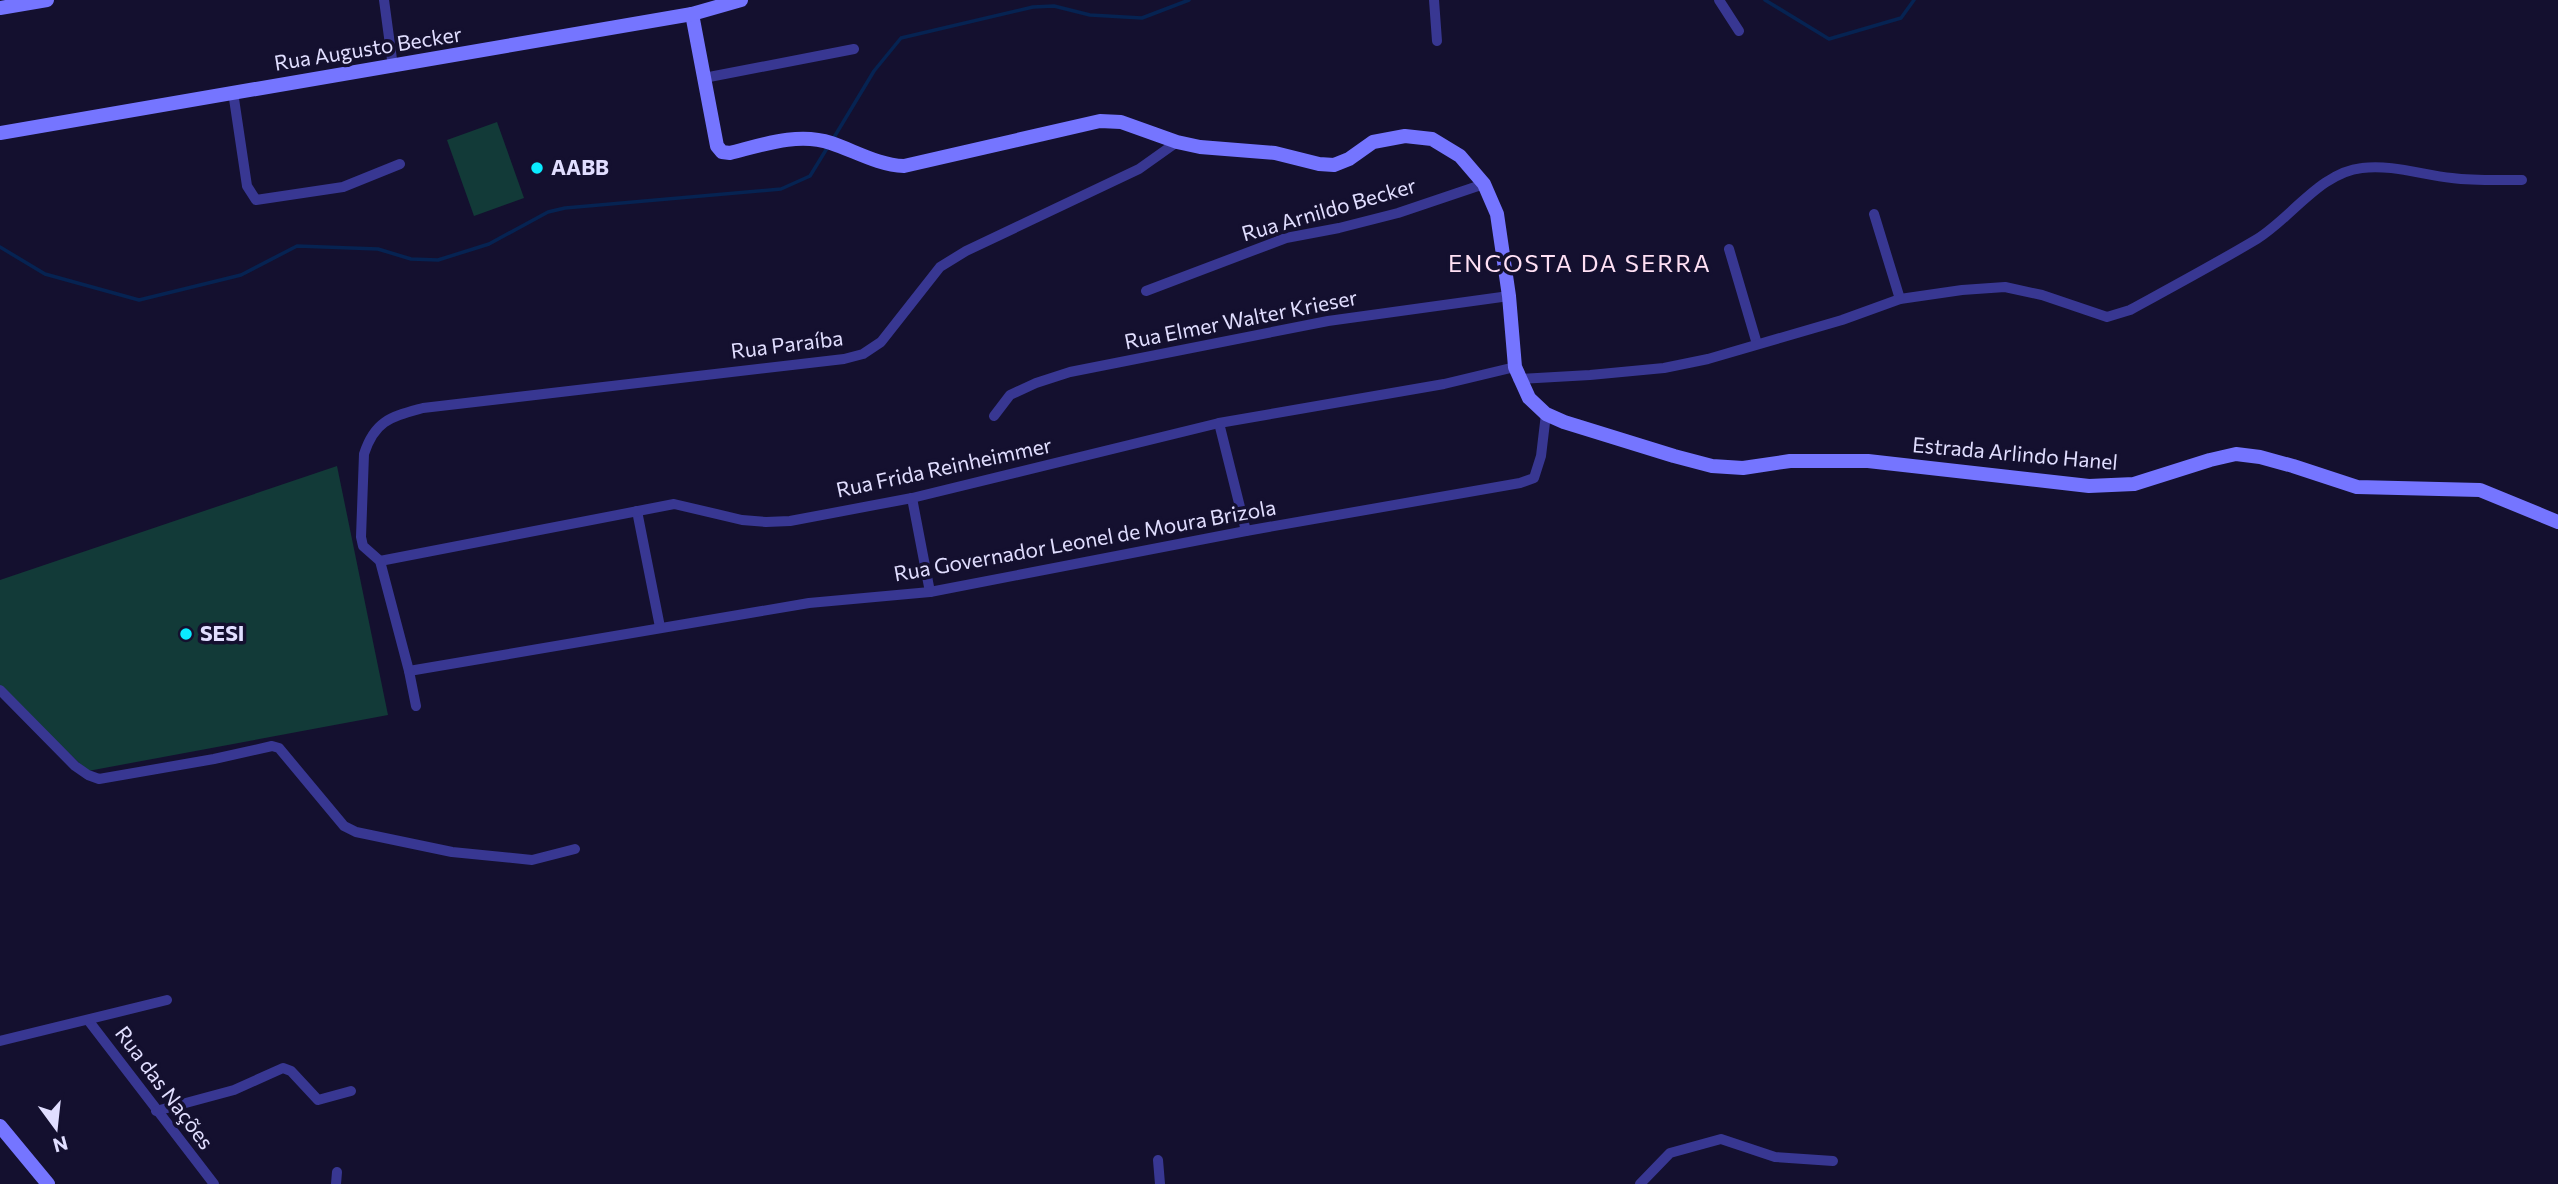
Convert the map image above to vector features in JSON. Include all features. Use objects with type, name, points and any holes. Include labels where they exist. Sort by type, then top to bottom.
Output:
[{"type":"street","points":[[0,8],[47,0]]},
{"type":"street","points":[[384,0],[393,67]]},
{"type":"street","name":"Rua Augusto Becker","points":[[0,133],[692,14],[741,0]]},
{"type":"street","points":[[1434,0],[1437,41]]},
{"type":"street","points":[[1719,0],[1739,31]]},
{"type":"street","points":[[692,14],[717,146],[722,152],[730,153],[783,140],[829,142],[891,166],[904,166],[1100,121],[1121,122],[1177,142],[1275,153],[1319,164],[1334,164],[1349,159],[1373,142],[1405,136],[1432,139],[1460,156],[1484,184],[1497,214],[1516,373],[1529,398],[1546,414]]},
{"type":"street","points":[[704,78],[854,48]]},
{"type":"street","points":[[233,92],[247,186],[256,200],[344,187],[400,164]]},
{"type":"street","name":"Rua Paraíba","points":[[380,561],[363,546],[361,537],[364,454],[378,426],[394,416],[423,408],[844,359],[863,354],[881,342],[940,267],[966,251],[1139,169],[1177,142]]},
{"type":"street","name":"Rua Frida Reinheimmer","points":[[380,561],[674,504],[742,520],[790,521],[912,498],[1219,423],[1516,373],[1664,368],[1708,359],[1842,320],[1900,299],[1962,290],[2005,288],[2042,295],[2107,317],[2130,310],[2257,239],[2286,219],[2320,185],[2337,175],[2361,167],[2452,178],[2522,180]]},
{"type":"street","name":"Rua Arnildo Becker","points":[[1146,291],[1286,238],[1398,213],[1484,184]]},
{"type":"street","points":[[1874,214],[1900,299]]},
{"type":"street","points":[[1729,249],[1757,344]]},
{"type":"street","name":"Rua Elmer Walter Krieser","points":[[994,415],[1010,395],[1070,372],[1328,321],[1508,296]]},
{"type":"street","name":"Estrada Arlindo Hanel","points":[[1546,414],[1564,422],[1712,466],[1743,468],[1790,461],[1868,461],[2089,486],[2134,484],[2236,454],[2294,466],[2357,487],[2480,490],[2558,522]]},
{"type":"street","name":"Rua Governador Leonel de Moura Brizola","points":[[410,671],[808,603],[930,592],[1246,531],[1520,483],[1534,478],[1541,456],[1546,414]]},
{"type":"street","points":[[1219,423],[1246,531]]},
{"type":"street","points":[[912,498],[930,592]]},
{"type":"street","points":[[637,511],[660,627]]},
{"type":"street","points":[[380,561],[410,671],[416,706]]},
{"type":"street","points":[[0,690],[75,766],[99,779],[272,746],[279,748],[327,809],[344,826],[356,832],[452,852],[532,860],[575,849]]},
{"type":"street","points":[[88,1020],[167,1000]]},
{"type":"street","name":"Rua das Nações","points":[[0,1041],[88,1020],[214,1184]]},
{"type":"street","points":[[156,1111],[234,1090],[283,1068],[290,1070],[318,1100],[351,1091]]},
{"type":"street","points":[[0,1126],[48,1184]]},
{"type":"street","points":[[1640,1184],[1670,1153],[1721,1139],[1775,1157],[1833,1161]]},
{"type":"street","points":[[1158,1160],[1160,1184]]},
{"type":"street","points":[[336,1184],[337,1172]]},
{"type":"green space","points":[[497,122],[524,198],[474,216],[447,140]]},
{"type":"green space","name":"SESI","points":[[337,466],[388,715],[88,771],[0,689],[0,580]]},
{"type":"waterway","points":[[833,139],[874,71],[901,38],[1033,7],[1054,6],[1090,15],[1142,18],[1189,0]]},
{"type":"waterway","points":[[1765,0],[1829,39],[1901,18],[1914,0]]},
{"type":"waterway","points":[[0,247],[45,274],[139,300],[241,275],[297,246],[378,249],[411,259],[438,260],[489,244],[548,212],[565,208],[781,189],[810,176],[829,145]]},
{"type":"place","name":"AABB","points":[[537,168]]},
{"type":"place","name":"SESI","points":[[186,634]]},
{"type":"district","name":"ENCOSTA DA SERRA","points":[[1580,264]]}]
